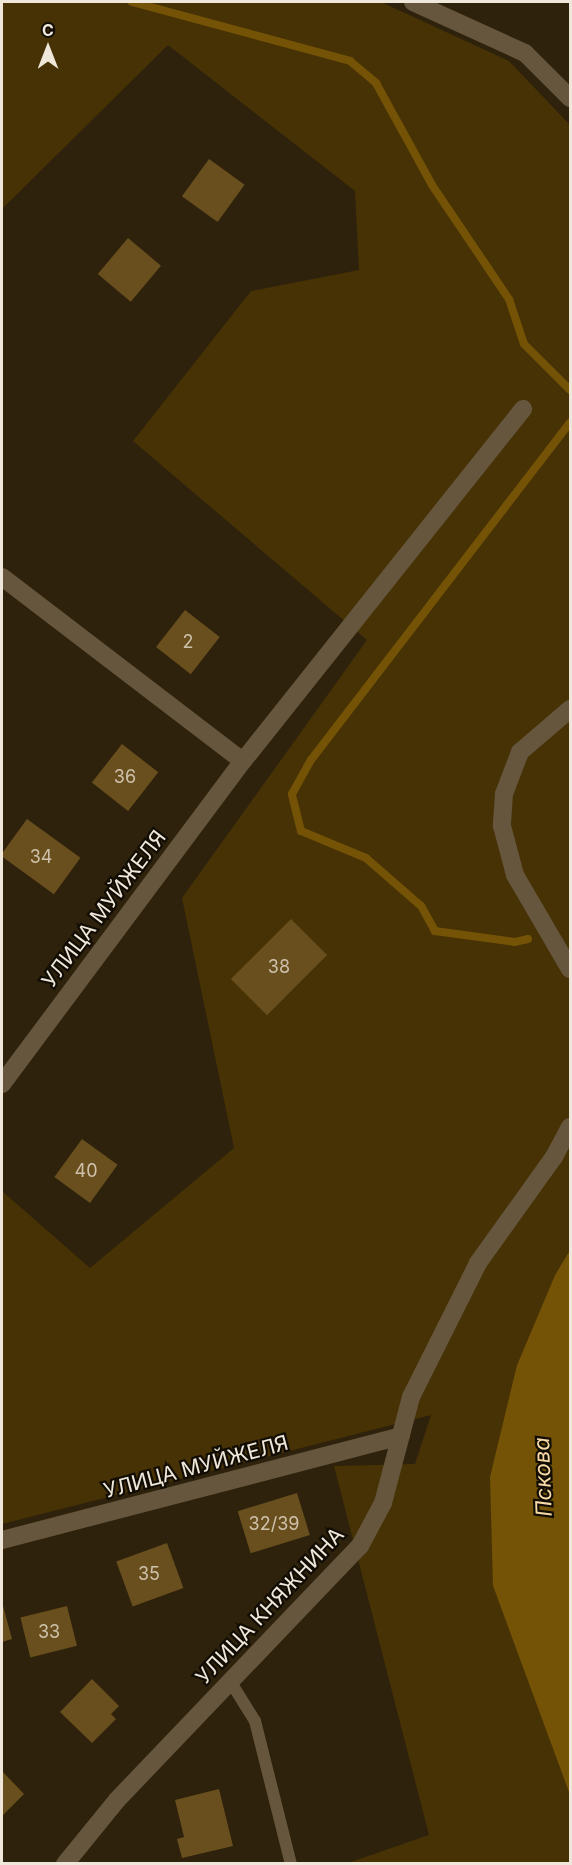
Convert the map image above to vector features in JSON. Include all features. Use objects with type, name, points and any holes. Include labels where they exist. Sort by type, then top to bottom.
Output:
[{"type":"street","points":[[413,2],[525,53],[570,98]]},
{"type":"street","name":"УЛИЦА МУЙЖЕЛЯ","points":[[2,1084],[243,761],[523,409]]},
{"type":"street","points":[[2,577],[243,761]]},
{"type":"street","points":[[570,709],[520,752],[504,794],[502,826],[515,875],[570,969]]},
{"type":"street","name":"УЛИЦА КНЯЖНИНА","points":[[65,1863],[117,1800],[360,1546],[383,1503],[411,1397],[478,1263],[554,1157],[570,1127]]},
{"type":"street","name":"УЛИЦА МУЙЖЕЛЯ","points":[[2,1540],[401,1436]]},
{"type":"lane","points":[[230,1681],[255,1721],[291,1863]]},
{"type":"shaded area","points":[[2,2],[381,2],[509,61],[570,125],[570,1250],[555,1275],[517,1365],[493,1586],[570,1795],[570,1863],[348,1863],[429,1835],[334,1466],[415,1464],[431,1415],[2,1524],[2,1191],[90,1268],[234,1148],[182,898],[367,640],[133,441],[251,291],[359,270],[355,191],[168,45],[2,209]]},
{"type":"water","name":"Пскова","points":[[570,1250],[570,1795],[493,1586],[490,1477],[517,1365],[555,1275]]},
{"type":"building","points":[[209,159],[245,185],[218,222],[182,196]]},
{"type":"building","points":[[128,238],[161,266],[131,302],[98,274]]},
{"type":"building","points":[[185,610],[220,637],[191,674],[156,647]]},
{"type":"building","points":[[122,744],[158,772],[128,811],[92,783]]},
{"type":"building","points":[[27,819],[80,858],[54,894],[2,856]]},
{"type":"building","points":[[291,919],[327,955],[267,1015],[231,979]]},
{"type":"building","points":[[82,1139],[118,1165],[90,1203],[54,1177]]},
{"type":"building","points":[[297,1493],[310,1535],[251,1553],[238,1511]]},
{"type":"building","points":[[167,1543],[183,1588],[133,1607],[116,1561]]},
{"type":"building","points":[[2,1602],[12,1639],[2,1642]]},
{"type":"building","points":[[67,1606],[77,1646],[30,1657],[20,1618]]},
{"type":"building","points":[[92,1679],[119,1706],[111,1714],[116,1719],[92,1743],[60,1712]]},
{"type":"building","points":[[2,1771],[24,1794],[2,1816]]},
{"type":"building","points":[[219,1789],[233,1846],[182,1858],[177,1839],[184,1837],[175,1800]]},
{"type":"waterway","points":[[132,2],[350,61],[376,83],[432,185],[509,299],[524,344],[570,390]]},
{"type":"waterway","points":[[528,939],[515,942],[435,931],[421,906],[366,858],[301,831],[292,794],[311,760],[570,423]]}]
